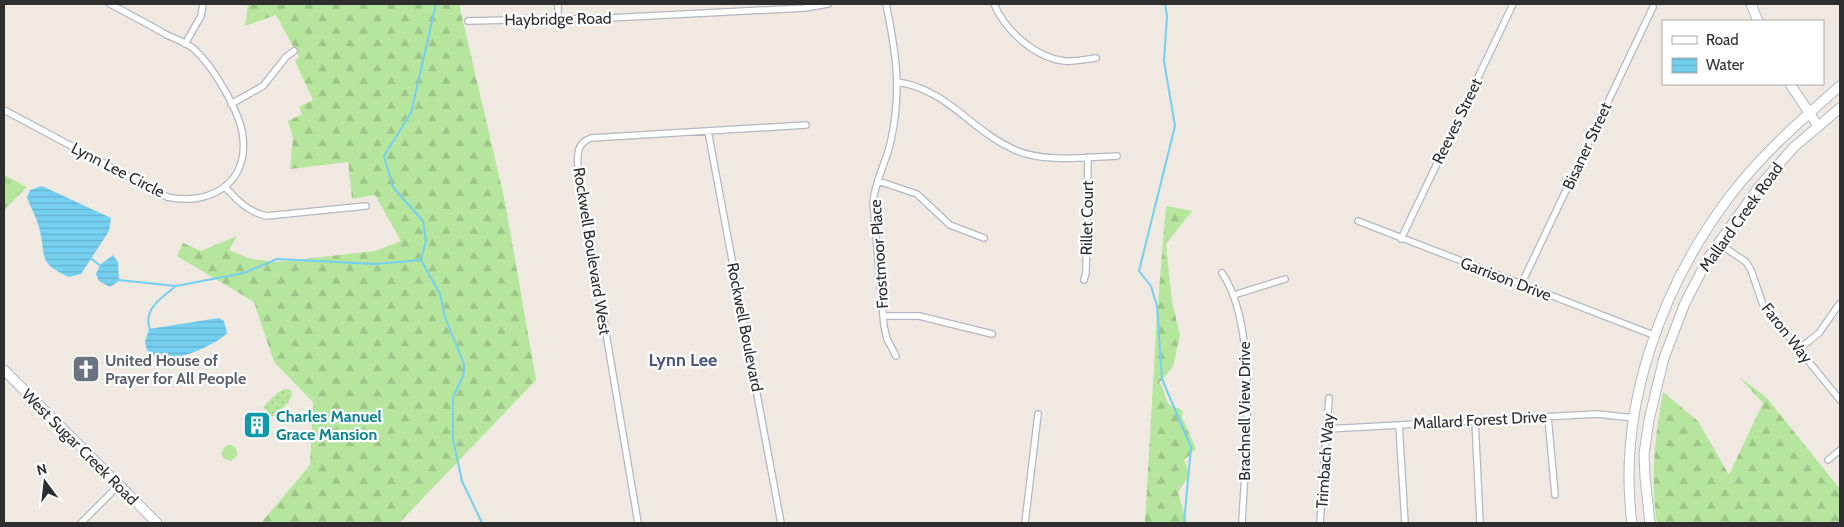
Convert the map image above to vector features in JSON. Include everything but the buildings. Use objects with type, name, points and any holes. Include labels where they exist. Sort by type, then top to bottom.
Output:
[{"type":"main road","points":[[1751,4],[1758,20]]},
{"type":"main road","points":[[1791,85],[1818,126]]},
{"type":"main road","name":"Mallard Creek Road","points":[[1632,523],[1628,478],[1634,418],[1656,336],[1688,260],[1720,211],[1771,148],[1840,86]]},
{"type":"main road","name":"Mallard Creek Road","points":[[1650,523],[1644,454],[1655,392],[1664,358],[1685,303],[1718,243],[1784,158],[1840,108]]},
{"type":"main road","name":"West Sugar Creek Road","points":[[4,370],[156,523]]},
{"type":"street","points":[[110,4],[194,49],[213,71],[231,104],[241,129],[243,150],[241,162],[225,187],[252,212],[266,216],[366,206]]},
{"type":"street","points":[[185,44],[201,16],[203,4]]},
{"type":"street","points":[[558,4],[558,20]]},
{"type":"street","name":"Haybridge Road","points":[[468,21],[558,20],[805,8],[828,4]]},
{"type":"street","name":"Frostmoor Place","points":[[886,4],[896,55],[898,82],[891,140],[873,202],[883,316],[887,339],[896,356]]},
{"type":"street","points":[[994,4],[1009,29],[1043,54],[1067,61],[1096,58]]},
{"type":"street","name":"Reeves Street","points":[[1401,238],[1513,4]]},
{"type":"street","name":"Bisaner Street","points":[[1521,285],[1653,7]]},
{"type":"street","points":[[231,104],[263,86],[286,57],[294,51]]},
{"type":"street","points":[[898,82],[919,86],[934,93],[1000,142],[1016,150],[1043,157],[1117,156]]},
{"type":"street","name":"Lynn Lee Circle","points":[[4,110],[167,197],[194,200],[209,197],[225,187]]},
{"type":"street","name":"Rockwell Boulevard West","points":[[638,523],[578,167],[578,152],[582,143],[591,138],[806,125]]},
{"type":"street","name":"Rockwell Boulevard","points":[[708,131],[781,523]]},
{"type":"street","name":"Rillet Court","points":[[1084,280],[1086,272],[1088,157]]},
{"type":"street","points":[[878,181],[917,194],[950,224],[984,238]]},
{"type":"street","name":"Garrison Drive","points":[[1358,221],[1656,336]]},
{"type":"street","name":"Faron Way","points":[[1718,243],[1746,262],[1751,270],[1763,305],[1840,400]]},
{"type":"street","name":"Brachnell View Drive","points":[[1222,273],[1234,296],[1245,349],[1246,441],[1242,523]]},
{"type":"street","points":[[1234,296],[1285,280]]},
{"type":"street","points":[[1799,349],[1818,333],[1840,303]]},
{"type":"street","points":[[883,316],[919,316],[992,334]]},
{"type":"street","name":"Trimbach Way","points":[[1320,523],[1329,398]]},
{"type":"street","points":[[1025,523],[1038,414]]},
{"type":"street","name":"Mallard Forest Drive","points":[[1327,428],[1597,414],[1634,418]]},
{"type":"street","points":[[1548,416],[1555,494]]},
{"type":"street","points":[[1475,420],[1480,523]]},
{"type":"street","points":[[1399,425],[1405,523]]},
{"type":"street","points":[[1828,460],[1840,450]]},
{"type":"street","points":[[81,523],[119,485]]},
{"type":"green space","points":[[248,4],[459,4],[505,202],[536,380],[399,523],[261,523],[310,465],[313,402],[274,362],[254,302],[177,256],[183,243],[201,251],[237,236],[229,250],[251,259],[277,262],[375,251],[401,241],[375,195],[352,199],[348,162],[290,169],[293,137],[288,121],[302,114],[299,107],[313,100],[295,61],[299,57],[276,15],[245,26]]},
{"type":"green space","points":[[4,175],[27,187],[4,210]]},
{"type":"green space","points":[[1166,206],[1192,211],[1166,244],[1172,302],[1180,335],[1173,367],[1159,383],[1169,405],[1183,411],[1182,417],[1196,449],[1184,460],[1188,475],[1178,493],[1187,523],[1145,523],[1157,315]]},
{"type":"green space","points":[[1739,377],[1766,397],[1840,489],[1840,523],[1657,523],[1654,458],[1663,392],[1698,421],[1729,475],[1763,403]]},
{"type":"green space","points":[[285,389],[291,390],[292,395],[288,403],[273,417],[263,407],[277,393]]},
{"type":"green space","points":[[229,445],[236,448],[237,452],[237,456],[231,461],[224,459],[221,454],[224,447]]},
{"type":"water","points":[[42,186],[111,218],[109,231],[81,274],[69,277],[52,267],[45,258],[39,227],[27,198],[30,190]]},
{"type":"water","points":[[113,255],[118,262],[119,281],[110,287],[99,281],[96,274],[100,265]]},
{"type":"water","points":[[219,318],[224,321],[227,333],[206,347],[176,358],[167,359],[156,358],[147,350],[145,342],[149,329]]},
{"type":"waterway","points":[[436,4],[411,113],[384,156],[393,187],[423,221],[426,241],[421,260],[440,294],[445,317],[464,364],[464,374],[453,397],[453,439],[462,481],[482,523]]},
{"type":"waterway","points":[[1165,4],[1167,16],[1164,61],[1175,126],[1139,271],[1151,286],[1157,306],[1162,379],[1191,447],[1184,523]]},
{"type":"waterway","points":[[89,257],[101,266]]},
{"type":"waterway","points":[[118,280],[176,286],[244,273],[277,259],[375,264],[421,260]]},
{"type":"waterway","points":[[150,329],[148,322],[151,310],[160,299],[176,286]]},
{"type":"place","name":"United House of Prayer for All People","points":[[86,369]]},
{"type":"place","name":"Charles Manuel Grace Mansion","points":[[257,425]]},
{"type":"district","name":"Lynn Lee","points":[[683,360]]}]
